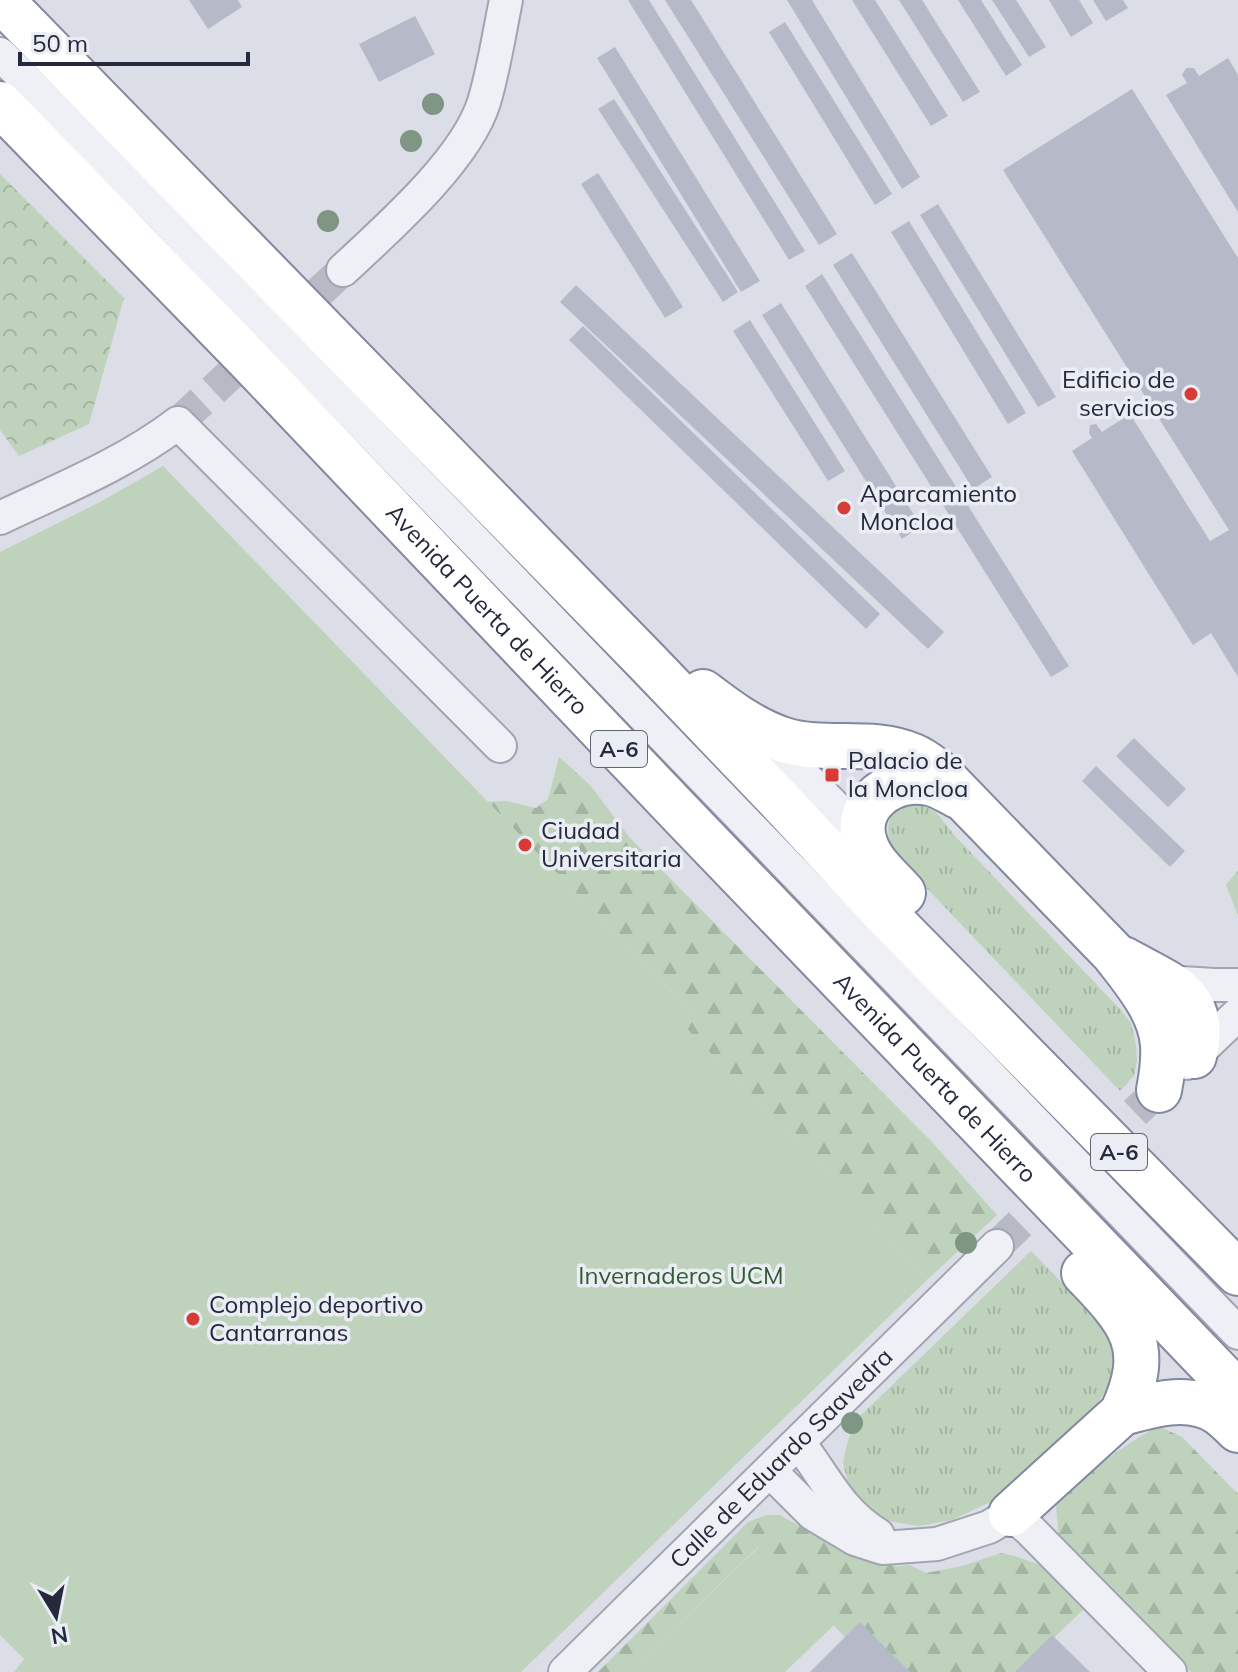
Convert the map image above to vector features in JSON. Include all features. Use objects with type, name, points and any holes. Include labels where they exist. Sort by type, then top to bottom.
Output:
[{"type":"highway","name":"A-6","points":[[1,0],[651,666],[891,920],[1238,1273]]},
{"type":"highway","name":"Avenida Puerta de Hierro","points":[[0,104],[1238,1393]]},
{"type":"highway","points":[[651,666],[688,681],[757,729],[785,740],[889,748],[916,756],[939,773],[1114,954],[1138,986],[1195,1024],[1163,1042],[1163,1066],[1152,1097]]},
{"type":"highway","points":[[970,804],[942,787],[908,782],[874,797],[862,822],[862,834],[869,854],[971,967],[991,1000],[1000,1031]]},
{"type":"highway","points":[[805,943],[845,1016],[877,1054],[1117,1308],[1130,1331],[1137,1360],[1130,1395],[1122,1413],[1011,1514]]},
{"type":"highway","points":[[1122,1413],[1158,1403],[1200,1404],[1218,1412],[1238,1430]]},
{"type":"street","points":[[343,270],[401,215],[466,139],[483,104],[506,0]]},
{"type":"street","points":[[0,54],[159,213],[1238,1333]]},
{"type":"street","points":[[0,518],[128,457],[178,423],[500,746]]},
{"type":"street","points":[[757,729],[862,834]]},
{"type":"street","points":[[1195,1024],[1214,985],[1238,985]]},
{"type":"street","name":"Calle de Eduardo Saavedra","points":[[565,1672],[997,1246]]},
{"type":"street","points":[[799,1443],[829,1488],[859,1523],[881,1537],[907,1547]]},
{"type":"street","points":[[770,1471],[813,1514],[855,1539],[883,1548],[937,1544],[989,1527],[1011,1514],[1170,1672]]},
{"type":"green space","points":[[0,174],[124,298],[89,424],[19,456],[0,430]]},
{"type":"green space","name":"Complejo deportivo Cantarranas","points":[[163,466],[695,1016],[686,1028],[928,1279],[521,1672],[14,1672],[24,1659],[0,1635],[0,552],[100,502]]},
{"type":"green space","points":[[559,757],[590,785],[630,838],[932,1142],[997,1215],[928,1279],[685,1027],[695,1016],[488,802],[506,801],[536,808],[548,799]]},
{"type":"green space","points":[[920,804],[936,812],[1131,1023],[1137,1061],[1134,1076],[1120,1091],[898,858],[889,836],[889,821],[898,809]]},
{"type":"green space","points":[[1238,870],[1238,915],[1226,885]]},
{"type":"green space","points":[[1031,1251],[1079,1300],[1085,1296],[1107,1319],[1117,1358],[1106,1391],[1089,1415],[999,1498],[952,1520],[919,1526],[888,1521],[866,1508],[849,1488],[843,1463],[855,1421]]},
{"type":"green space","points":[[1158,1426],[1182,1437],[1238,1494],[1238,1672],[1191,1672],[1059,1538],[1056,1506],[1104,1462]]},
{"type":"green space","points":[[766,1515],[780,1515],[839,1548],[872,1561],[910,1565],[926,1573],[962,1566],[1001,1553],[1018,1557],[1040,1565],[1083,1610],[1018,1672],[910,1672],[845,1637],[758,1547],[629,1672],[598,1672],[748,1522]]},
{"type":"green space","points":[[759,1547],[835,1624],[785,1672],[629,1672]]},
{"type":"building","points":[[189,0],[238,0],[242,7],[208,29]]},
{"type":"building","points":[[628,0],[649,0],[805,251],[789,260]]},
{"type":"building","points":[[665,0],[691,0],[837,234],[819,245]]},
{"type":"building","points":[[787,0],[812,0],[920,177],[902,189]]},
{"type":"building","points":[[852,0],[875,0],[948,116],[931,126]]},
{"type":"building","points":[[899,0],[922,0],[980,92],[963,102]]},
{"type":"building","points":[[958,0],[981,0],[1022,65],[1006,76]]},
{"type":"building","points":[[992,0],[1016,0],[1046,47],[1029,57]]},
{"type":"building","points":[[1049,0],[1079,0],[1093,23],[1071,37]]},
{"type":"building","points":[[1093,0],[1123,0],[1128,8],[1106,21]]},
{"type":"building","points":[[415,16],[435,54],[379,82],[359,44]]},
{"type":"building","points":[[785,22],[892,194],[875,205],[769,32]]},
{"type":"building","points":[[615,47],[760,281],[741,292],[597,58]]},
{"type":"building","points":[[1228,58],[1238,75],[1238,212],[1166,95],[1187,83],[1182,75],[1186,68],[1194,68],[1199,76]]},
{"type":"building","name":"Edificio de servicios","points":[[1132,89],[1238,258],[1238,677],[1211,633],[1193,645],[1072,451],[1092,438],[1090,425],[1096,424],[1102,432],[1130,414],[1210,541],[1229,530],[1003,170]]},
{"type":"building","points":[[614,99],[738,292],[723,302],[598,109]]},
{"type":"building","points":[[598,173],[683,307],[665,318],[581,184]]},
{"type":"building","points":[[938,204],[1056,397],[1038,407],[920,215]]},
{"type":"building","points":[[909,221],[1026,413],[1008,424],[891,232]]},
{"type":"building","points":[[852,253],[992,477],[973,489],[833,265]]},
{"type":"building","points":[[822,274],[1069,666],[1051,677],[805,286]]},
{"type":"building","points":[[576,285],[944,632],[928,649],[560,302]]},
{"type":"building","points":[[781,303],[921,526],[902,539],[762,315]]},
{"type":"building","points":[[750,320],[845,471],[828,481],[733,331]]},
{"type":"building","points":[[583,326],[880,614],[866,629],[569,340]]},
{"type":"building","points":[[1134,738],[1186,789],[1168,807],[1116,756]]},
{"type":"building","points":[[1096,766],[1185,851],[1170,867],[1082,781]]},
{"type":"building","points":[[860,1622],[910,1672],[810,1672]]},
{"type":"building","points":[[1052,1635],[1090,1672],[1015,1672]]},
{"type":"tunnel","points":[[178,423],[343,270]]},
{"type":"tunnel","points":[[997,1246],[1145,1103]]},
{"type":"place","name":"Edificio de servicios","points":[[1191,394]]},
{"type":"place","name":"Aparcamiento Moncloa","points":[[844,508]]},
{"type":"place","name":"Palacio de la Moncloa","points":[[832,775]]},
{"type":"place","name":"Ciudad Universitaria","points":[[525,845]]},
{"type":"place","name":"Complejo deportivo Cantarranas","points":[[193,1319]]},
{"type":"park label","name":"Invernaderos UCM","points":[[681,1276]]}]
